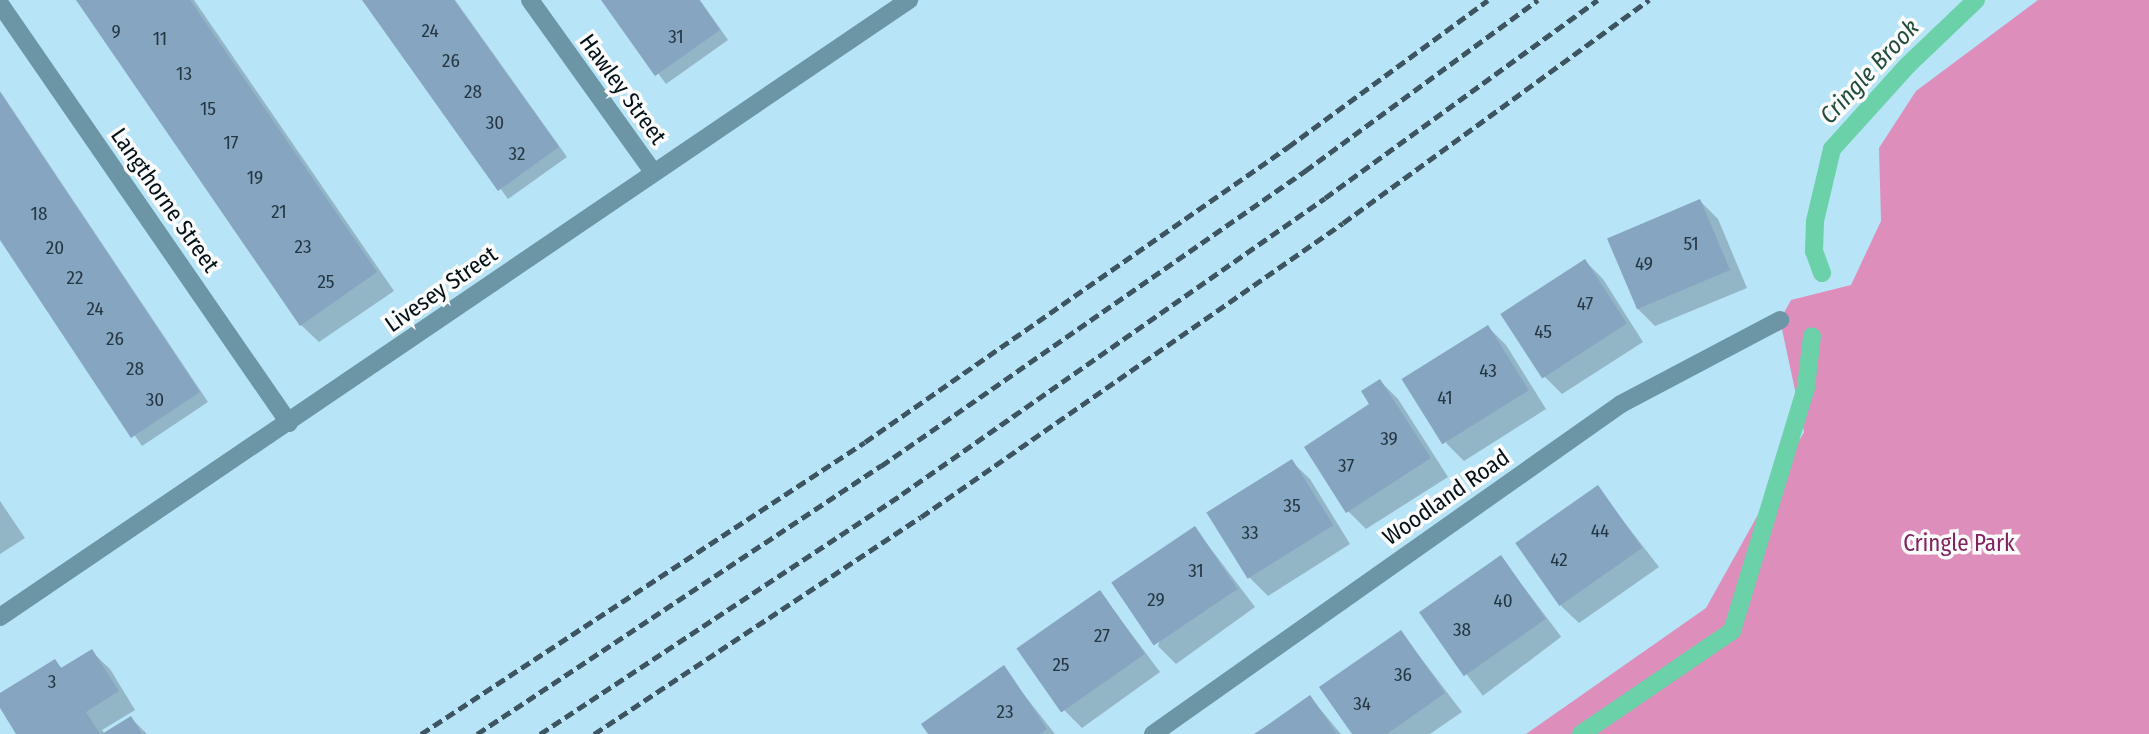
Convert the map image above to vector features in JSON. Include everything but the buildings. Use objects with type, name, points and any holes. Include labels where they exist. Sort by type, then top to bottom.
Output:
[{"type":"street","name":"Hawley Street","points":[[530,0],[653,172]]},
{"type":"street","name":"Livesey Street","points":[[0,617],[909,0]]},
{"type":"street","name":"Langthorne Street","points":[[0,4],[289,423]]},
{"type":"street","name":"Woodland Road","points":[[1153,734],[1621,404],[1780,320]]},
{"type":"green space","name":"Cringle Park","points":[[2038,0],[2149,0],[2149,734],[1526,734],[1706,608],[1804,432],[1780,320],[1791,300],[1851,285],[1881,221],[1879,148],[1916,91]]},
{"type":"waterway","name":"Cringle Brook","points":[[1822,273],[1814,251],[1815,221],[1832,149],[1908,65],[1976,0]]},
{"type":"waterway","points":[[1581,734],[1732,631],[1806,387],[1812,336]]},
{"type":"railway","points":[[421,734],[865,442],[1288,147],[1488,0]]},
{"type":"railway","points":[[477,734],[881,466],[1305,171],[1538,0]]},
{"type":"railway","points":[[540,734],[902,494],[1325,198],[1598,0]]},
{"type":"railway","points":[[594,734],[921,517],[1343,223],[1649,0]]}]
